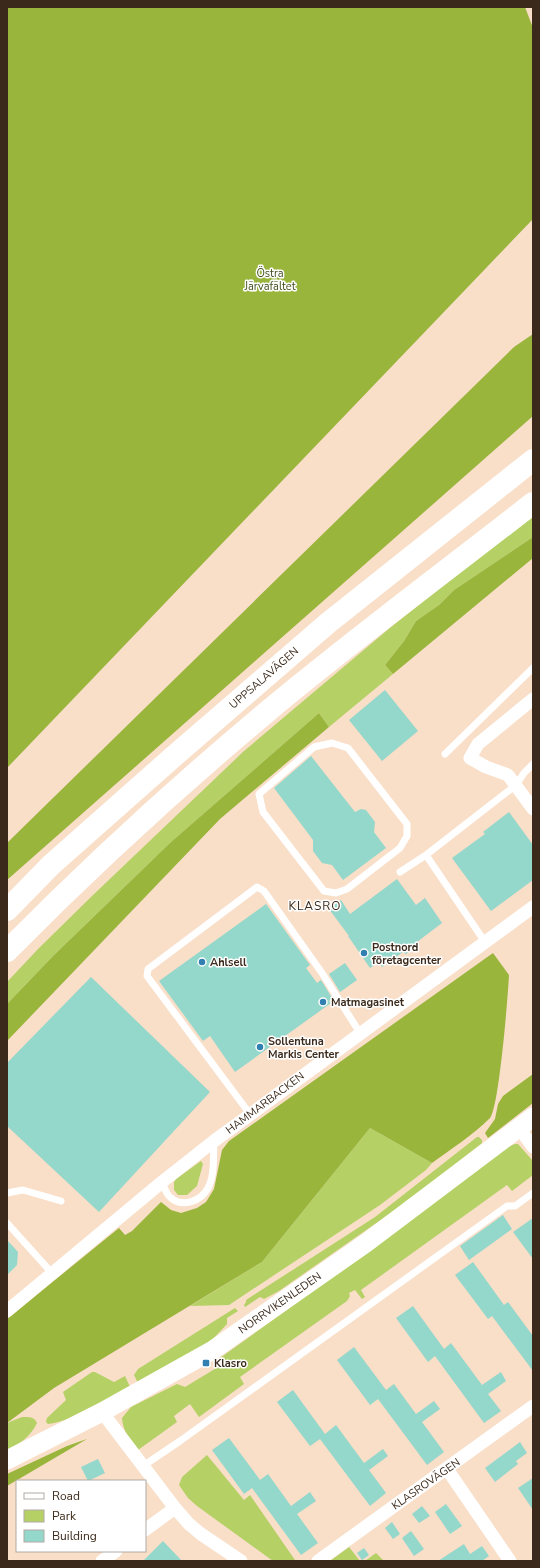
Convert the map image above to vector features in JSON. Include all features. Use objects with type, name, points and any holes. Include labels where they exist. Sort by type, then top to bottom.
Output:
[{"type":"highway","name":"UPPSALAVÄGEN","points":[[7,910],[57,860],[322,628],[533,460]]},
{"type":"highway","points":[[7,951],[48,910],[180,787],[257,721],[347,648],[533,503]]},
{"type":"main road","name":"NORRVIKENLEDEN","points":[[7,1460],[102,1412],[213,1350],[366,1243],[526,1122]]},
{"type":"street","points":[[533,699],[478,744],[470,758],[486,767],[508,775],[533,809]]},
{"type":"street","name":"HAMMARBACKEN","points":[[7,1311],[162,1182],[214,1141],[533,907]]},
{"type":"street","points":[[526,1122],[533,1147]]},
{"type":"street","name":"KLASROVÄGEN","points":[[318,1561],[533,1406]]},
{"type":"street","points":[[102,1412],[175,1508],[189,1524],[241,1561]]},
{"type":"street","points":[[447,1469],[510,1561]]},
{"type":"street","points":[[146,1529],[175,1508]]},
{"type":"street","points":[[102,1561],[115,1552]]},
{"type":"lane","points":[[445,754],[533,668]]},
{"type":"lane","points":[[332,743],[348,748],[378,788],[406,824],[407,836],[400,848],[347,889],[336,893],[324,891],[319,885],[263,812],[259,794],[314,747],[332,743]]},
{"type":"lane","points":[[400,872],[426,855],[516,785],[524,773],[533,764]]},
{"type":"lane","points":[[426,855],[485,942]]},
{"type":"lane","points":[[250,1114],[147,976],[148,969],[257,887],[264,891],[322,973],[360,1033]]},
{"type":"lane","points":[[162,1182],[170,1198],[178,1202],[187,1203],[199,1199],[208,1187],[212,1176],[214,1141]]},
{"type":"lane","points":[[7,1192],[23,1190],[61,1201]]},
{"type":"lane","points":[[143,1466],[507,1206],[515,1206],[533,1193]]},
{"type":"lane","points":[[7,1222],[52,1273]]},
{"type":"green space","name":"Östra Järvafältet","points":[[7,7],[525,7],[533,28],[533,219],[7,768]]},
{"type":"green space","points":[[533,334],[533,416],[7,880],[7,843],[514,347]]},
{"type":"green space","points":[[533,515],[533,537],[454,590],[439,605],[416,621],[404,641],[385,665],[393,674],[329,727],[319,713],[171,842],[53,956],[7,1004],[7,982],[92,896],[244,751],[391,627]]},
{"type":"green space","points":[[533,537],[533,558],[393,674],[385,665],[404,641],[416,621],[439,605],[454,590]]},
{"type":"green space","points":[[319,713],[329,727],[220,819],[7,1041],[7,1004],[53,956],[171,842]]},
{"type":"green space","points":[[493,953],[509,975],[500,1074],[497,1094],[490,1118],[469,1136],[432,1163],[370,1128],[262,1262],[54,1388],[7,1423],[7,1319],[119,1228],[125,1235],[132,1231],[161,1202],[171,1210],[181,1213],[197,1208],[206,1202],[214,1189],[222,1150],[229,1141]]},
{"type":"green space","points":[[533,1074],[533,1103],[488,1138],[485,1133],[495,1119],[498,1104],[503,1096]]},
{"type":"green space","points":[[370,1128],[432,1163],[426,1170],[380,1205],[229,1305],[190,1306],[262,1262]]},
{"type":"green space","points":[[477,1137],[482,1140],[482,1143],[412,1198],[279,1291],[264,1299],[260,1297],[245,1307],[244,1305],[246,1300],[375,1217]]},
{"type":"green space","points":[[518,1144],[533,1161],[533,1175],[512,1191],[507,1185],[361,1290],[365,1297],[362,1299],[355,1290],[349,1293],[350,1296],[347,1301],[240,1377],[244,1384],[199,1417],[190,1404],[174,1416],[177,1422],[138,1450],[127,1435],[122,1418],[131,1407],[177,1384],[185,1387],[223,1364],[220,1358],[380,1243],[507,1147]]},
{"type":"green space","points":[[201,1161],[203,1164],[197,1186],[187,1195],[178,1195],[174,1190],[174,1182],[176,1179]]},
{"type":"green space","points":[[235,1308],[238,1311],[227,1318],[227,1324],[213,1339],[202,1347],[138,1383],[134,1375],[138,1369]]},
{"type":"green space","points":[[92,1372],[95,1372],[114,1382],[125,1376],[131,1389],[79,1415],[48,1424],[46,1422],[47,1418],[66,1400],[63,1392]]},
{"type":"green space","points":[[22,1417],[33,1418],[37,1423],[32,1432],[25,1439],[7,1450],[7,1423]]},
{"type":"green space","points":[[87,1439],[7,1486],[7,1474],[67,1446]]},
{"type":"green space","points":[[207,1455],[244,1500],[250,1495],[295,1560],[273,1561],[188,1498],[179,1485],[182,1477]]},
{"type":"green space","points":[[349,1547],[360,1561],[330,1561]]},
{"type":"green space","points":[[376,1553],[384,1561],[365,1561]]},
{"type":"building","points":[[385,690],[418,731],[382,761],[349,720]]},
{"type":"building","points":[[311,756],[355,812],[361,809],[366,810],[375,822],[374,832],[386,848],[343,880],[332,865],[322,863],[313,851],[313,840],[274,788]]},
{"type":"building","points":[[509,812],[533,845],[533,880],[491,911],[452,858],[485,834],[483,832]]},
{"type":"building","points":[[397,879],[416,905],[425,898],[442,923],[413,945],[414,948],[406,954],[403,952],[382,967],[379,962],[370,968],[329,909],[341,900],[350,914]]},
{"type":"building","points":[[266,904],[310,965],[306,968],[317,983],[321,980],[332,998],[329,1001],[331,1003],[235,1072],[210,1036],[203,1041],[159,981]]},
{"type":"building","points":[[345,963],[357,980],[340,992],[329,974]]},
{"type":"building","points":[[91,977],[210,1092],[99,1212],[7,1126],[7,1063]]},
{"type":"building","points":[[503,1215],[512,1229],[469,1260],[460,1246]]},
{"type":"building","points":[[533,1218],[533,1259],[513,1232]]},
{"type":"building","points":[[7,1240],[18,1252],[17,1265],[7,1275]]},
{"type":"building","points":[[473,1262],[504,1305],[508,1302],[533,1336],[533,1371],[492,1316],[488,1319],[455,1275]]},
{"type":"building","points":[[413,1306],[444,1349],[451,1343],[482,1385],[501,1372],[506,1381],[488,1394],[501,1411],[484,1423],[435,1356],[428,1362],[396,1318]]},
{"type":"building","points":[[354,1347],[386,1390],[394,1384],[416,1414],[434,1401],[440,1409],[422,1422],[444,1452],[427,1465],[378,1399],[370,1405],[337,1360]]},
{"type":"building","points":[[293,1390],[325,1434],[336,1425],[364,1463],[383,1449],[388,1456],[369,1470],[386,1493],[370,1506],[320,1439],[310,1446],[277,1402]]},
{"type":"building","points":[[229,1438],[260,1480],[268,1474],[291,1506],[310,1492],[316,1501],[297,1514],[318,1543],[301,1555],[252,1488],[244,1494],[212,1450]]},
{"type":"building","points":[[520,1442],[527,1453],[516,1461],[518,1464],[495,1482],[485,1468]]},
{"type":"building","points":[[98,1459],[105,1473],[88,1480],[81,1467]]},
{"type":"building","points":[[533,1478],[533,1510],[518,1488]]},
{"type":"building","points":[[446,1504],[462,1526],[450,1534],[435,1512]]},
{"type":"building","points":[[422,1506],[430,1516],[419,1523],[412,1514]]},
{"type":"building","points":[[392,1522],[400,1534],[393,1539],[385,1528]]},
{"type":"building","points":[[411,1531],[424,1549],[414,1556],[402,1538]]},
{"type":"building","points":[[163,1541],[182,1561],[143,1561]]},
{"type":"building","points":[[464,1544],[470,1554],[482,1546],[489,1556],[482,1561],[438,1561]]},
{"type":"building","points":[[364,1548],[369,1555],[362,1560],[357,1553]]},
{"type":"place","name":"Postnord företagcenter","points":[[364,953]]},
{"type":"place","name":"Ahlsell","points":[[202,962]]},
{"type":"place","name":"Matmagasinet","points":[[323,1002]]},
{"type":"place","name":"Sollentuna Markis Center","points":[[260,1047]]},
{"type":"place","name":"Klasro","points":[[206,1363]]},
{"type":"district","name":"KLASRO","points":[[315,906]]}]
